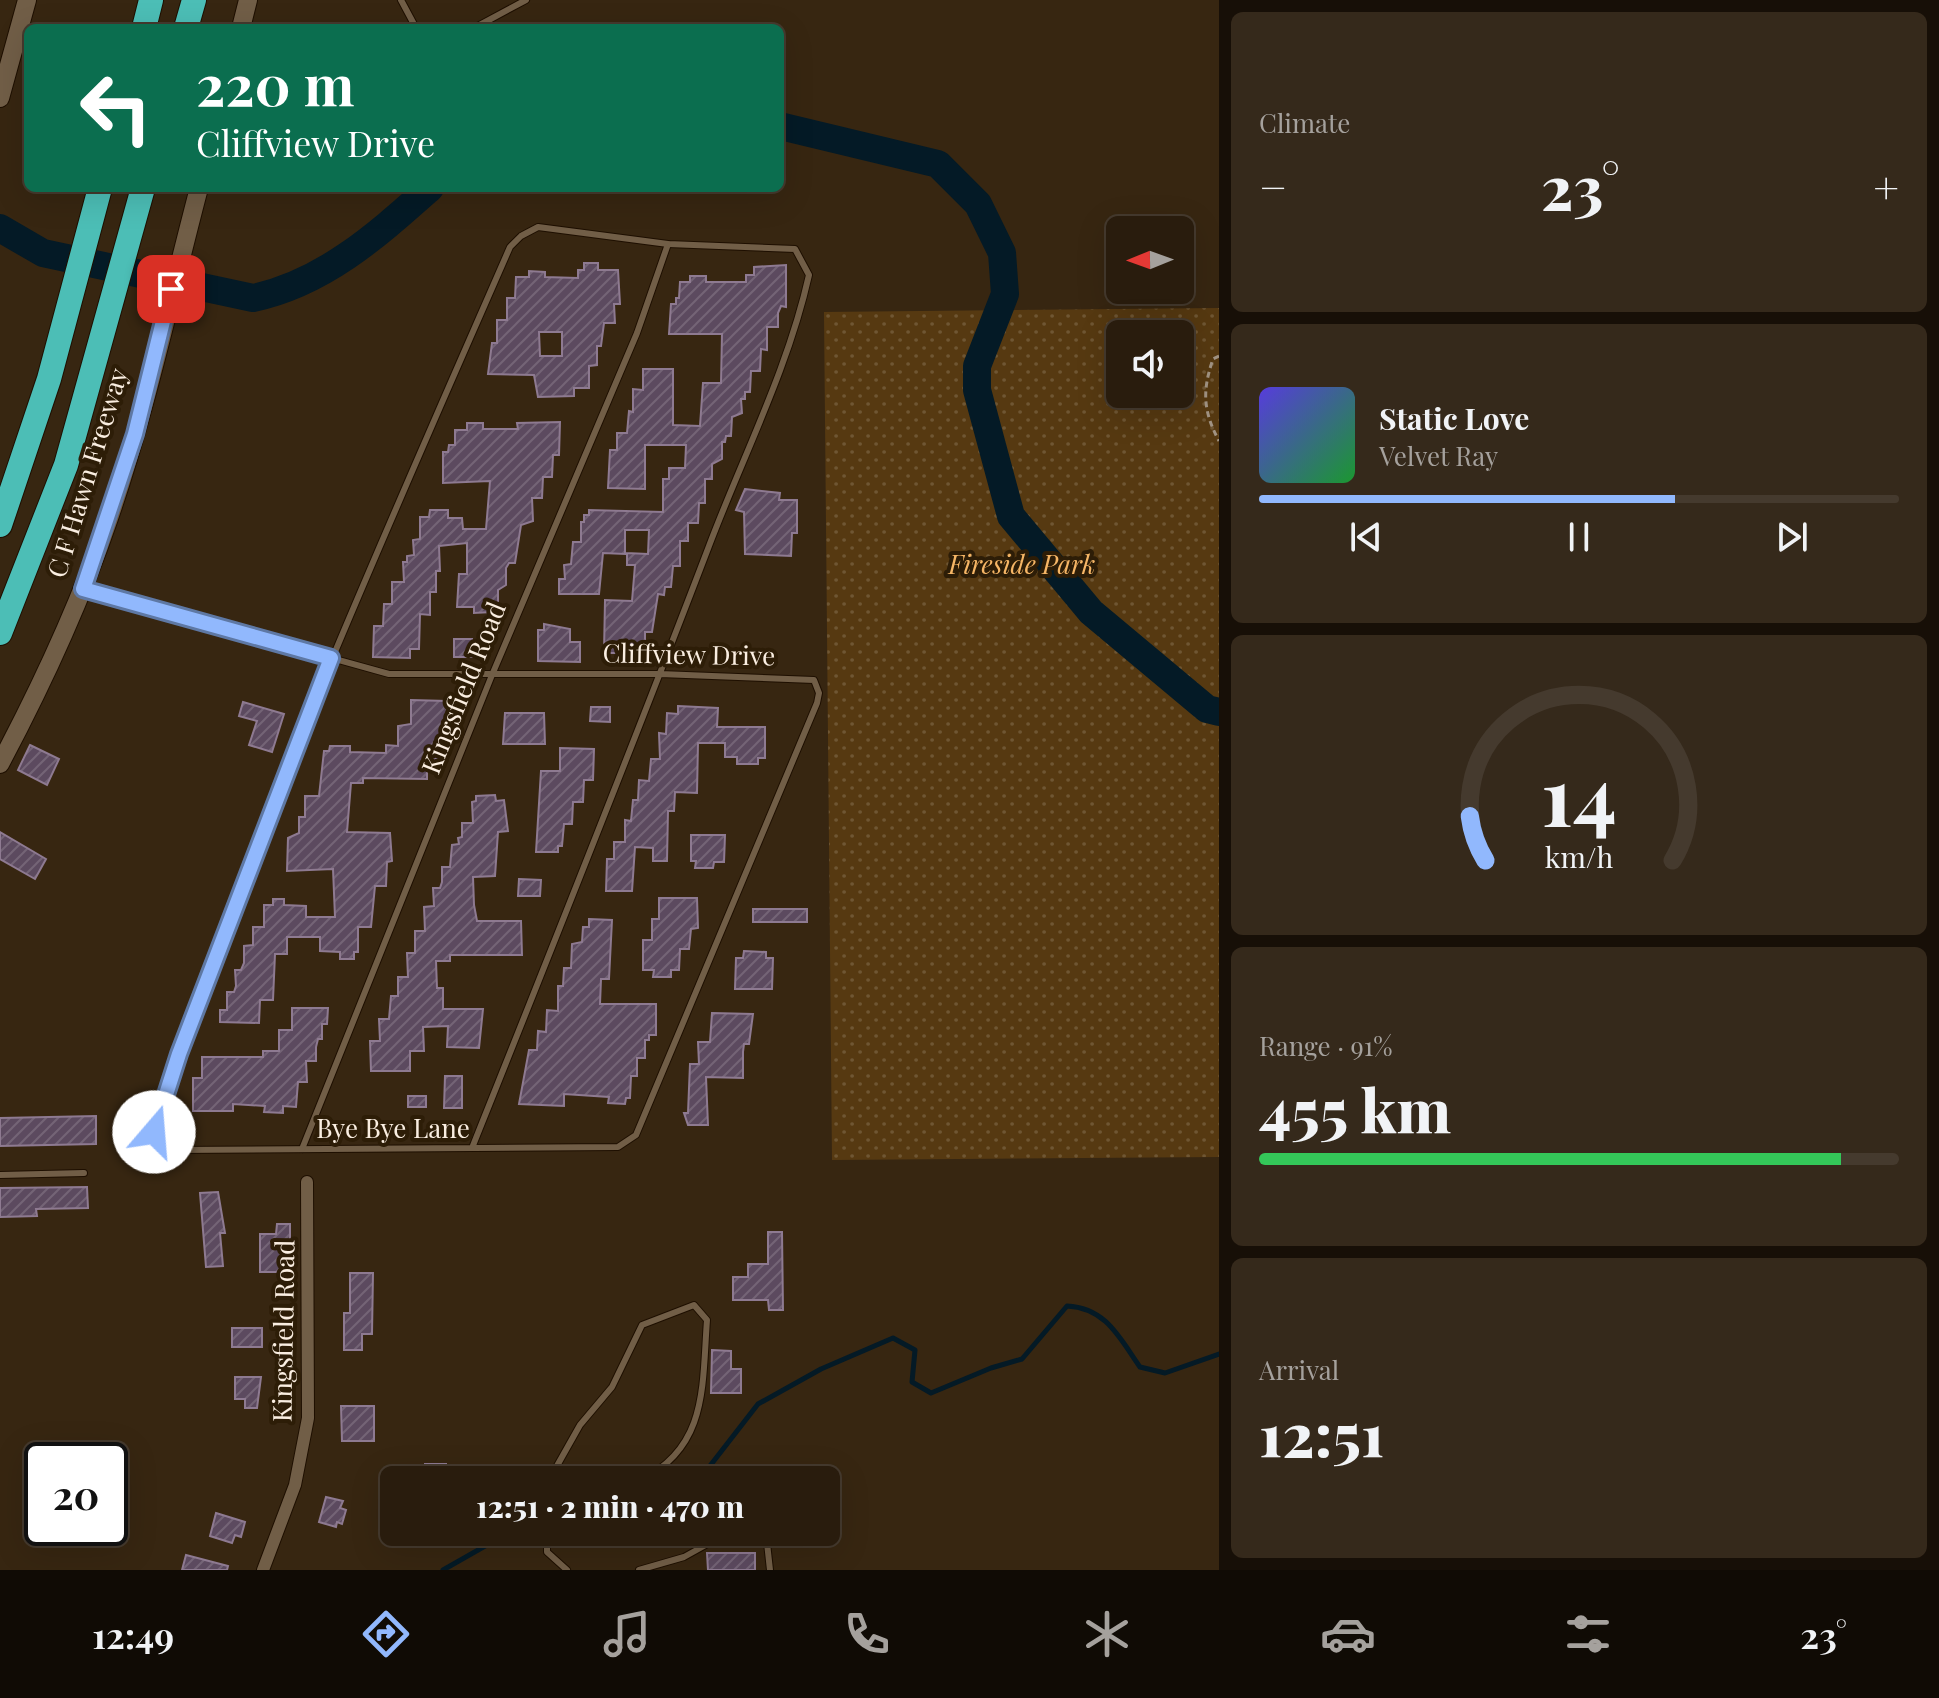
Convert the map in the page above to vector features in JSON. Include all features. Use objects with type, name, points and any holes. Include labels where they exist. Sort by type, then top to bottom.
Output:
[{"type":"highway","points":[[145,24],[151,0]]},
{"type":"highway","points":[[187,24],[194,0]]},
{"type":"highway","points":[[0,525],[29,445],[99,192]]},
{"type":"highway","name":"C F Hawn Freeway","points":[[0,633],[66,465],[142,192]]},
{"type":"main road","points":[[0,98],[27,0]]},
{"type":"main road","points":[[242,24],[248,0]]},
{"type":"main road","name":"C F Hawn Freeway","points":[[0,764],[26,716],[83,589],[135,434],[198,192]]},
{"type":"street","name":"Kingsfield Road","points":[[263,1570],[295,1485],[308,1418],[307,1182]]},
{"type":"lane","points":[[401,0],[414,24]]},
{"type":"lane","points":[[481,24],[526,0]]},
{"type":"lane","points":[[331,658],[510,247],[521,236],[538,227],[668,244],[795,249],[809,275],[791,348],[765,403],[472,1148]]},
{"type":"lane","name":"Kingsfield Road","points":[[302,1149],[492,675],[637,333],[668,244]]},
{"type":"lane","name":"Cliffview Drive","points":[[83,589],[389,674],[660,674],[806,677],[814,680],[819,693],[636,1135]]},
{"type":"lane","name":"Bye Bye Lane","points":[[331,658],[179,1054],[154,1132],[165,1147],[174,1150],[618,1147],[636,1135]]},
{"type":"lane","points":[[0,1175],[84,1173]]},
{"type":"lane","points":[[557,1466],[580,1425],[612,1387],[642,1325],[694,1305],[707,1320],[702,1381],[692,1435],[668,1466]]},
{"type":"lane","points":[[547,1546],[547,1552],[567,1570]]},
{"type":"lane","points":[[639,1570],[684,1557],[704,1546]]},
{"type":"lane","points":[[767,1546],[770,1570]]},
{"type":"path","points":[[1219,356],[1213,359],[1203,388],[1207,419],[1219,441]]},
{"type":"green space","name":"Fireside Park","points":[[1219,308],[1219,1157],[832,1160],[824,312]]},
{"type":"building","points":[[584,263],[598,263],[598,270],[618,270],[620,304],[614,304],[615,323],[604,323],[601,346],[597,346],[597,365],[589,366],[589,388],[574,388],[574,396],[538,397],[534,375],[488,374],[492,343],[497,343],[497,320],[507,320],[507,298],[515,298],[516,277],[529,277],[529,271],[545,272],[545,277],[578,278],[578,270],[584,270]],"holes":[[[539,332],[562,332],[562,356],[540,356]]]},
{"type":"building","points":[[786,265],[786,307],[781,306],[778,313],[778,327],[767,327],[767,350],[761,349],[760,371],[751,371],[750,392],[745,392],[745,399],[741,399],[742,413],[732,417],[731,436],[726,436],[725,442],[722,442],[722,459],[712,464],[712,479],[705,479],[705,503],[699,503],[698,523],[688,523],[688,541],[680,541],[680,566],[673,566],[671,587],[665,587],[664,595],[658,594],[652,632],[645,632],[645,654],[639,653],[639,659],[627,659],[627,653],[604,653],[605,600],[632,601],[635,565],[627,565],[627,553],[648,554],[649,530],[625,530],[625,554],[603,553],[599,594],[559,594],[559,579],[565,579],[564,565],[571,564],[573,542],[581,542],[584,515],[589,515],[589,510],[663,512],[663,479],[669,479],[669,468],[685,468],[686,445],[645,445],[645,489],[608,488],[610,450],[617,450],[617,433],[627,433],[629,411],[633,412],[633,389],[643,390],[643,369],[673,369],[673,425],[700,426],[703,383],[721,383],[722,334],[669,334],[671,304],[676,304],[676,298],[679,298],[680,282],[690,282],[690,276],[706,276],[706,282],[746,282],[746,275],[754,275],[754,267]]},
{"type":"building","points":[[560,422],[559,455],[553,455],[552,477],[543,477],[542,498],[532,498],[533,521],[521,525],[515,563],[509,563],[506,585],[498,590],[498,607],[492,607],[492,612],[474,613],[474,607],[457,607],[459,574],[467,574],[467,543],[439,546],[440,571],[436,571],[436,592],[430,592],[430,615],[420,614],[419,649],[410,649],[410,658],[373,657],[374,626],[383,626],[384,604],[392,604],[392,582],[404,582],[403,562],[407,562],[407,556],[414,555],[413,540],[420,539],[420,517],[429,517],[430,510],[448,510],[448,518],[462,518],[463,529],[486,529],[490,481],[443,483],[443,452],[448,452],[449,445],[455,445],[455,430],[467,430],[467,423],[483,423],[483,429],[518,429],[517,423]]},
{"type":"building","points":[[745,489],[780,493],[779,500],[797,500],[797,533],[792,533],[791,556],[745,554],[744,512],[736,510]]},
{"type":"building","points":[[544,624],[570,629],[570,642],[580,642],[580,662],[538,661],[538,630],[544,630]]},
{"type":"building","points":[[454,639],[472,639],[472,657],[454,657]]},
{"type":"building","points":[[411,700],[447,701],[446,733],[440,733],[439,757],[427,762],[427,779],[363,778],[363,783],[351,783],[347,832],[390,833],[392,861],[387,862],[386,886],[375,886],[371,927],[358,927],[358,952],[354,952],[354,959],[340,959],[340,952],[320,951],[320,937],[287,937],[287,954],[275,954],[273,1000],[260,1000],[259,1023],[220,1022],[220,1010],[227,1010],[227,992],[234,992],[236,986],[235,970],[241,970],[244,963],[244,946],[253,945],[253,927],[264,927],[264,905],[273,905],[273,899],[284,899],[284,905],[306,906],[306,917],[335,917],[333,869],[287,871],[288,838],[299,833],[299,817],[305,817],[305,796],[319,796],[324,751],[329,751],[330,746],[350,746],[350,752],[386,753],[386,745],[398,746],[398,726],[411,724]]},
{"type":"building","points":[[243,702],[284,714],[272,752],[249,745],[257,721],[239,716]]},
{"type":"building","points":[[678,706],[718,708],[717,727],[765,727],[765,758],[758,758],[758,764],[737,764],[737,757],[725,757],[725,743],[698,743],[697,793],[675,792],[674,811],[668,811],[667,861],[653,861],[653,848],[635,847],[632,891],[606,891],[607,859],[614,859],[614,842],[625,842],[625,820],[631,821],[633,800],[638,800],[639,780],[649,781],[651,759],[660,759],[659,733],[666,734],[667,713],[678,714]]},
{"type":"building","points":[[591,707],[610,707],[610,722],[590,721]]},
{"type":"building","points":[[505,713],[544,713],[545,744],[503,744]]},
{"type":"building","points":[[30,745],[59,759],[47,785],[18,770]]},
{"type":"building","points":[[560,748],[594,749],[593,780],[584,780],[583,802],[573,802],[572,824],[564,824],[562,846],[558,846],[558,852],[536,852],[541,771],[560,771]]},
{"type":"building","points":[[495,795],[496,801],[504,800],[508,831],[498,832],[495,876],[473,877],[474,905],[477,921],[521,921],[522,955],[450,955],[450,961],[436,961],[437,988],[443,988],[443,1009],[483,1009],[479,1048],[447,1047],[448,1026],[423,1027],[424,1051],[410,1051],[410,1071],[371,1071],[370,1041],[380,1041],[379,1019],[389,1019],[391,996],[398,996],[398,977],[408,977],[407,953],[415,953],[415,931],[425,931],[424,907],[434,906],[433,888],[440,888],[442,867],[450,867],[452,845],[459,844],[462,823],[473,823],[472,802],[476,801],[476,796]]},
{"type":"building","points":[[0,832],[46,859],[35,879],[0,859]]},
{"type":"building","points":[[691,835],[725,835],[724,862],[714,862],[713,868],[695,868],[696,861],[691,861]]},
{"type":"building","points":[[519,879],[541,880],[540,896],[518,896]]},
{"type":"building","points":[[659,898],[697,898],[698,928],[691,929],[689,949],[680,949],[679,970],[671,970],[671,977],[653,977],[654,970],[643,970],[643,940],[652,940],[652,919],[659,919]]},
{"type":"building","points":[[753,909],[807,909],[807,922],[753,922]]},
{"type":"building","points":[[589,919],[612,920],[609,979],[601,979],[600,1004],[656,1004],[656,1035],[649,1035],[649,1040],[645,1040],[645,1058],[637,1058],[637,1076],[631,1076],[630,1098],[626,1098],[625,1104],[608,1103],[609,1097],[564,1094],[564,1106],[519,1104],[529,1050],[537,1050],[538,1031],[546,1032],[547,1010],[558,1011],[558,986],[563,986],[564,968],[571,968],[572,944],[582,942],[583,927],[589,927]]},
{"type":"building","points":[[744,951],[766,952],[766,958],[773,958],[772,989],[735,989],[736,958],[743,958]]},
{"type":"building","points":[[292,1008],[328,1008],[327,1024],[322,1024],[322,1039],[318,1039],[316,1047],[316,1061],[306,1061],[307,1082],[298,1082],[296,1107],[283,1106],[283,1113],[264,1112],[265,1106],[233,1104],[233,1111],[193,1111],[193,1078],[202,1078],[202,1057],[263,1057],[263,1051],[279,1051],[279,1030],[292,1030]]},
{"type":"building","points":[[712,1013],[753,1014],[749,1044],[744,1044],[743,1078],[706,1077],[708,1125],[688,1125],[684,1113],[688,1113],[690,1064],[699,1064],[698,1042],[710,1042]]},
{"type":"building","points":[[445,1076],[462,1076],[462,1108],[444,1108]]},
{"type":"building","points":[[408,1096],[426,1096],[426,1107],[408,1107]]},
{"type":"building","points":[[96,1116],[96,1144],[0,1146],[0,1118]]},
{"type":"building","points":[[87,1187],[88,1208],[36,1209],[37,1216],[0,1217],[0,1188]]},
{"type":"building","points":[[218,1192],[225,1233],[220,1233],[223,1266],[206,1267],[200,1193]]},
{"type":"building","points":[[277,1224],[290,1224],[290,1255],[280,1255],[280,1272],[260,1272],[260,1234],[276,1234]]},
{"type":"building","points":[[768,1232],[782,1232],[783,1310],[769,1310],[768,1300],[733,1300],[733,1277],[748,1277],[748,1264],[768,1264]]},
{"type":"building","points":[[350,1273],[373,1273],[372,1334],[362,1334],[362,1350],[344,1350],[344,1313],[350,1313]]},
{"type":"building","points":[[232,1328],[262,1328],[262,1347],[232,1347]]},
{"type":"building","points":[[712,1350],[731,1351],[731,1369],[741,1369],[741,1393],[711,1393]]},
{"type":"building","points":[[235,1377],[261,1377],[257,1408],[245,1408],[245,1399],[235,1399]]},
{"type":"building","points":[[341,1406],[374,1406],[374,1441],[342,1441]]},
{"type":"building","points":[[425,1464],[446,1464],[446,1466]]},
{"type":"building","points":[[326,1497],[343,1501],[340,1508],[346,1510],[342,1524],[337,1522],[336,1527],[319,1522]]},
{"type":"building","points":[[216,1513],[245,1522],[241,1537],[235,1535],[232,1543],[210,1536]]},
{"type":"building","points":[[707,1553],[755,1553],[755,1570],[708,1570]]},
{"type":"building","points":[[186,1555],[228,1566],[227,1570],[182,1570]]},
{"type":"waterway","points":[[784,127],[938,164],[978,204],[1002,253],[1005,294],[977,366],[977,390],[1011,516],[1091,612],[1207,709],[1219,712]]},
{"type":"waterway","points":[[0,228],[43,253],[253,298],[279,291],[326,269],[369,240],[425,192]]},
{"type":"waterway","points":[[710,1466],[758,1404],[821,1369],[893,1338],[915,1350],[912,1382],[931,1393],[991,1368],[1022,1359],[1067,1306],[1092,1312],[1102,1318],[1140,1367],[1165,1373],[1219,1354]]},
{"type":"waterway","points":[[443,1570],[485,1546]]},
{"type":"route","points":[[154,1132],[179,1054],[331,658],[83,589],[135,434],[171,289]]}]
